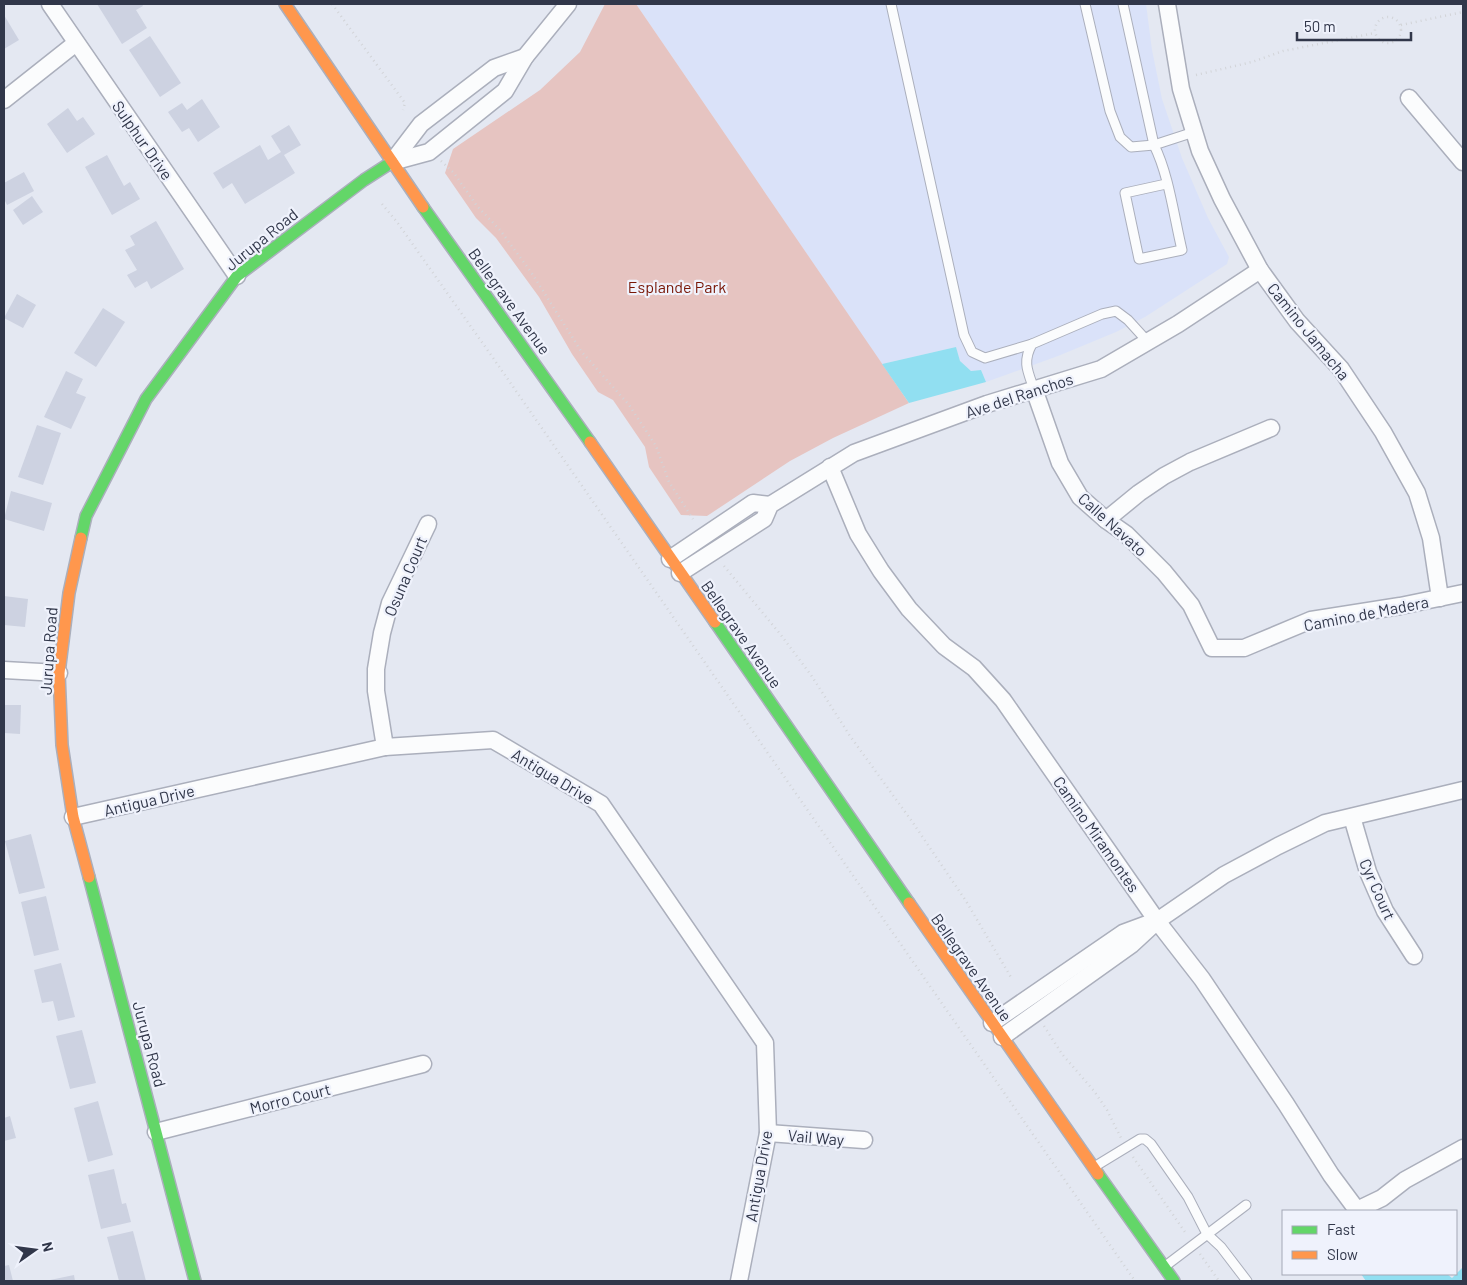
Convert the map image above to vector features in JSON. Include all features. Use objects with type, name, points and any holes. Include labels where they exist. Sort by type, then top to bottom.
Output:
[{"type":"main road","name":"Bellegrave Avenue","points":[[285,4],[392,162],[568,411],[992,1023],[1174,1281]]},
{"type":"main road","name":"Jurupa Road","points":[[195,1281],[74,817],[62,745],[59,673],[69,593],[86,516],[146,399],[237,276],[364,180],[392,162]]},
{"type":"street","name":"Sulphur Drive","points":[[50,4],[237,276]]},
{"type":"street","points":[[392,162],[429,152],[505,91],[525,57],[568,4]]},
{"type":"street","name":"Camino Jamacha","points":[[1167,4],[1181,89],[1200,151],[1222,199],[1260,270],[1297,321],[1341,369],[1384,432],[1417,493],[1431,538],[1440,598]]},
{"type":"street","points":[[4,100],[76,43]]},
{"type":"street","points":[[392,162],[421,124],[428,118],[494,68],[525,57]]},
{"type":"street","points":[[1409,98],[1463,162]]},
{"type":"street","name":"Ave del Ranchos","points":[[680,573],[764,519],[770,505],[854,453],[987,404],[1101,369],[1148,342],[1260,270]]},
{"type":"street","name":"Calle Navato","points":[[1034,389],[1060,463],[1080,498],[1126,534],[1164,572],[1191,605],[1212,648]]},
{"type":"street","points":[[1106,520],[1139,493],[1190,462],[1271,428]]},
{"type":"street","name":"Camino Miramontes","points":[[830,468],[858,534],[881,571],[909,609],[944,646],[974,668],[1003,700],[1157,920],[1202,979],[1331,1175],[1357,1210],[1382,1198],[1405,1180],[1463,1148]]},
{"type":"street","name":"Ave del Ranchos","points":[[670,559],[753,503],[770,505]]},
{"type":"street","name":"Osuna Court","points":[[385,747],[376,691],[376,669],[382,633],[390,603],[428,524]]},
{"type":"street","name":"Camino de Madera","points":[[1212,648],[1244,648],[1311,620],[1400,606],[1463,593]]},
{"type":"street","points":[[4,670],[59,673]]},
{"type":"street","name":"Antigua Drive","points":[[74,817],[385,747],[493,740],[601,804],[765,1043],[768,1133],[739,1281]]},
{"type":"street","points":[[1002,1037],[1131,945],[1157,920],[1224,875],[1278,846],[1325,823],[1463,790]]},
{"type":"street","name":"Cyr Court","points":[[1352,816],[1368,872],[1385,911],[1414,956]]},
{"type":"street","points":[[992,1023],[1123,933],[1157,920]]},
{"type":"street","name":"Morro Court","points":[[156,1132],[423,1064]]},
{"type":"street","name":"Vail Way","points":[[768,1133],[864,1140]]},
{"type":"lane","points":[[891,4],[964,335],[972,352],[985,358],[1032,344],[1102,314],[1116,312],[1128,320],[1148,342]]},
{"type":"lane","points":[[1085,4],[1110,111],[1120,137],[1131,146],[1154,145],[1194,132]]},
{"type":"lane","points":[[1123,4],[1154,145],[1160,158],[1182,250],[1139,259],[1125,193],[1166,184]]},
{"type":"lane","points":[[1032,344],[1026,354],[1026,367],[1034,389]]},
{"type":"lane","points":[[1094,1167],[1140,1139],[1145,1139],[1151,1144],[1188,1197],[1207,1234],[1221,1247],[1247,1281]]},
{"type":"lane","points":[[1164,1267],[1246,1205]]},
{"type":"path","points":[[332,4],[405,103],[403,110]]},
{"type":"path","points":[[1401,25],[1463,12]]},
{"type":"path","points":[[1381,19],[1396,19],[1401,25],[1402,34],[1392,43],[1388,44],[1380,41],[1375,34],[1376,26],[1381,19]]},
{"type":"path","points":[[1196,75],[1252,62],[1283,51],[1375,34]]},
{"type":"path","points":[[438,159],[454,173],[477,206],[500,230],[532,272],[581,351],[629,405],[656,446],[669,482],[693,519]]},
{"type":"path","points":[[382,204],[397,222],[491,355],[1135,1281]]},
{"type":"path","points":[[724,566],[781,635],[811,675],[850,736],[911,820],[966,901],[1012,979]]},
{"type":"shaded area","points":[[636,4],[1146,4],[1152,50],[1162,99],[1182,158],[1208,218],[1229,257],[1227,264],[1145,317],[1116,332],[1058,356],[986,382],[981,370],[971,371],[960,361],[956,347],[882,364]]},
{"type":"green space","name":"Esplande Park","points":[[605,4],[636,4],[909,403],[833,438],[790,461],[707,516],[681,515],[649,467],[645,447],[613,400],[598,392],[572,354],[539,297],[496,238],[476,218],[445,173],[453,149],[540,90],[580,52]]},
{"type":"water","points":[[956,347],[960,361],[971,371],[981,370],[986,382],[909,403],[882,364]]},
{"type":"water","points":[[1463,1267],[1463,1281],[1366,1281],[1362,1275],[1448,1275],[1452,1278]]},
{"type":"building","points":[[97,4],[142,4],[143,6],[136,10],[147,28],[122,44]]},
{"type":"building","points":[[4,15],[19,40],[4,49]]},
{"type":"building","points":[[150,36],[181,83],[160,97],[129,50]]},
{"type":"building","points":[[202,99],[220,127],[198,142],[189,128],[182,132],[168,112],[182,103],[187,110]]},
{"type":"building","points":[[68,108],[77,121],[83,117],[95,134],[67,153],[47,124]]},
{"type":"building","points":[[289,125],[301,145],[284,155],[295,173],[245,204],[232,183],[223,189],[213,173],[260,145],[268,160],[281,152],[271,136]]},
{"type":"building","points":[[107,155],[124,186],[130,182],[140,199],[112,215],[85,167]]},
{"type":"building","points":[[24,172],[34,191],[7,205],[4,199],[4,183]]},
{"type":"building","points":[[32,196],[43,212],[23,225],[13,210]]},
{"type":"building","points":[[156,221],[184,269],[151,289],[147,281],[135,288],[127,275],[137,270],[125,250],[135,245],[130,236]]},
{"type":"building","points":[[17,294],[36,305],[23,328],[4,318]]},
{"type":"building","points":[[103,308],[125,322],[96,367],[74,353]]},
{"type":"building","points":[[66,371],[83,379],[76,393],[86,397],[71,429],[44,417]]},
{"type":"building","points":[[37,425],[61,433],[43,485],[18,477]]},
{"type":"building","points":[[11,491],[52,503],[44,531],[4,519]]},
{"type":"building","points":[[4,596],[28,599],[25,627],[4,625]]},
{"type":"building","points":[[4,705],[21,705],[20,734],[4,733]]},
{"type":"building","points":[[31,834],[45,888],[19,894],[5,841]]},
{"type":"building","points":[[46,896],[59,950],[34,956],[21,902]]},
{"type":"building","points":[[61,963],[75,1017],[58,1021],[53,1001],[42,1003],[34,970]]},
{"type":"building","points":[[82,1030],[96,1083],[70,1089],[56,1036]]},
{"type":"building","points":[[98,1101],[113,1155],[88,1162],[74,1108]]},
{"type":"building","points":[[10,1116],[16,1138],[4,1141],[4,1118]]},
{"type":"building","points":[[114,1169],[122,1204],[126,1203],[131,1222],[101,1229],[88,1175]]},
{"type":"building","points":[[133,1231],[146,1281],[119,1281],[107,1237]]},
{"type":"building","points":[[9,1265],[13,1281],[4,1281],[4,1266]]},
{"type":"building","points":[[74,1275],[75,1281],[50,1281],[50,1280]]},
{"type":"traffic: fast","points":[[81,538],[86,516],[146,399],[237,276],[364,180],[392,162]]},
{"type":"traffic: fast","points":[[423,207],[590,442]]},
{"type":"traffic: fast","points":[[715,622],[909,903]]},
{"type":"traffic: fast","points":[[89,877],[195,1281]]},
{"type":"traffic: fast","points":[[1098,1174],[1174,1281]]},
{"type":"traffic: slow","points":[[285,4],[423,207]]},
{"type":"traffic: slow","points":[[590,442],[715,622]]},
{"type":"traffic: slow","points":[[81,538],[69,593],[59,673],[62,745],[73,817],[89,877]]},
{"type":"traffic: slow","points":[[909,903],[1098,1174]]}]
